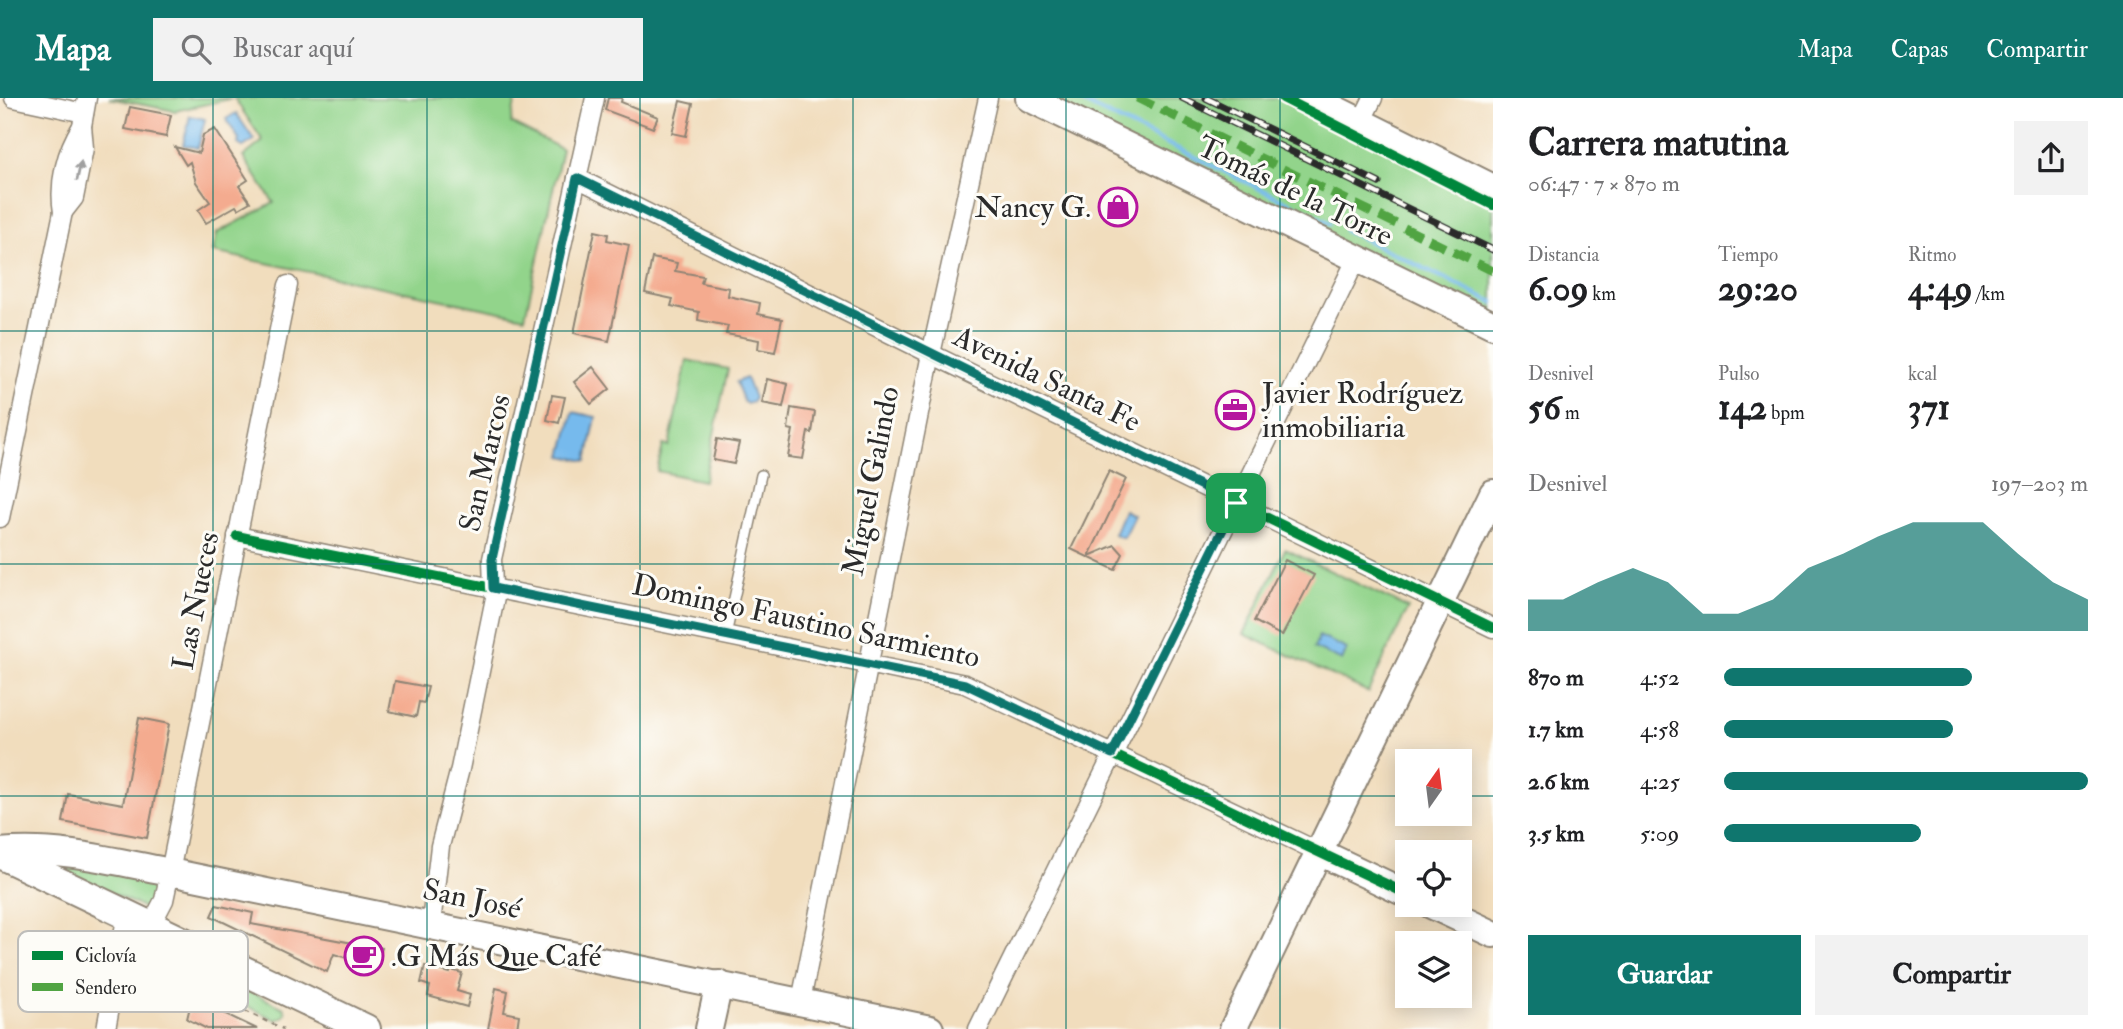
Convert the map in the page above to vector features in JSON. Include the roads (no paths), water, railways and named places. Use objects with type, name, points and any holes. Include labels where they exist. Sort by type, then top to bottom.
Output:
[{"type":"main road","points":[[0,853],[164,931]]},
{"type":"main road","points":[[248,972],[366,1029]]},
{"type":"street","points":[[0,518],[63,212],[74,198],[84,148],[84,113],[14,98]]},
{"type":"street","name":"San Marcos","points":[[430,924],[440,846],[460,769],[496,593],[493,588],[492,559],[595,98]]},
{"type":"street","name":"Miguel Galindo","points":[[801,1001],[931,354],[988,98]]},
{"type":"street","name":"Tomás de la Torre","points":[[1029,98],[1493,325]]},
{"type":"street","points":[[1313,98],[1493,188]]},
{"type":"street","points":[[1361,122],[1373,98]]},
{"type":"street","name":"Avenida Santa Fe","points":[[577,178],[1493,628]]},
{"type":"street","points":[[978,1029],[1357,258]]},
{"type":"street","name":"Las Nueces","points":[[132,931],[139,919],[164,900],[288,285]]},
{"type":"street","points":[[1233,1029],[1493,493]]},
{"type":"street","name":"Domingo Faustino Sarmiento","points":[[237,536],[965,684],[1395,888]]},
{"type":"street","name":"San José","points":[[0,853],[27,849],[57,851],[170,872],[930,1029]]},
{"type":"street","points":[[1457,917],[1493,934]]},
{"type":"street","points":[[709,1029],[719,984]]},
{"type":"lane","points":[[726,635],[761,475]]},
{"type":"water","points":[[236,113],[254,140],[243,147],[238,144],[239,139],[226,119]]},
{"type":"water","points":[[190,116],[205,119],[198,148],[183,145]]},
{"type":"water","points":[[746,378],[754,398],[747,404],[736,382]]},
{"type":"water","points":[[573,412],[596,417],[587,461],[562,456]]},
{"type":"water","points":[[1124,510],[1134,515],[1123,538],[1114,534]]},
{"type":"water","points":[[1319,636],[1347,649],[1342,661],[1314,648]]},
{"type":"waterway","points":[[1074,98],[1330,223]]},
{"type":"waterway","points":[[1345,230],[1493,302]]},
{"type":"railway","points":[[1182,98],[1493,250]]},
{"type":"railway","points":[[1206,98],[1379,183]]},
{"type":"place","name":"Nancy G.","points":[[1118,207]]},
{"type":"place","name":"Javier Rodríguez inmobiliaria","points":[[1235,410]]},
{"type":"place","name":".G Más Que Café","points":[[364,956]]}]
